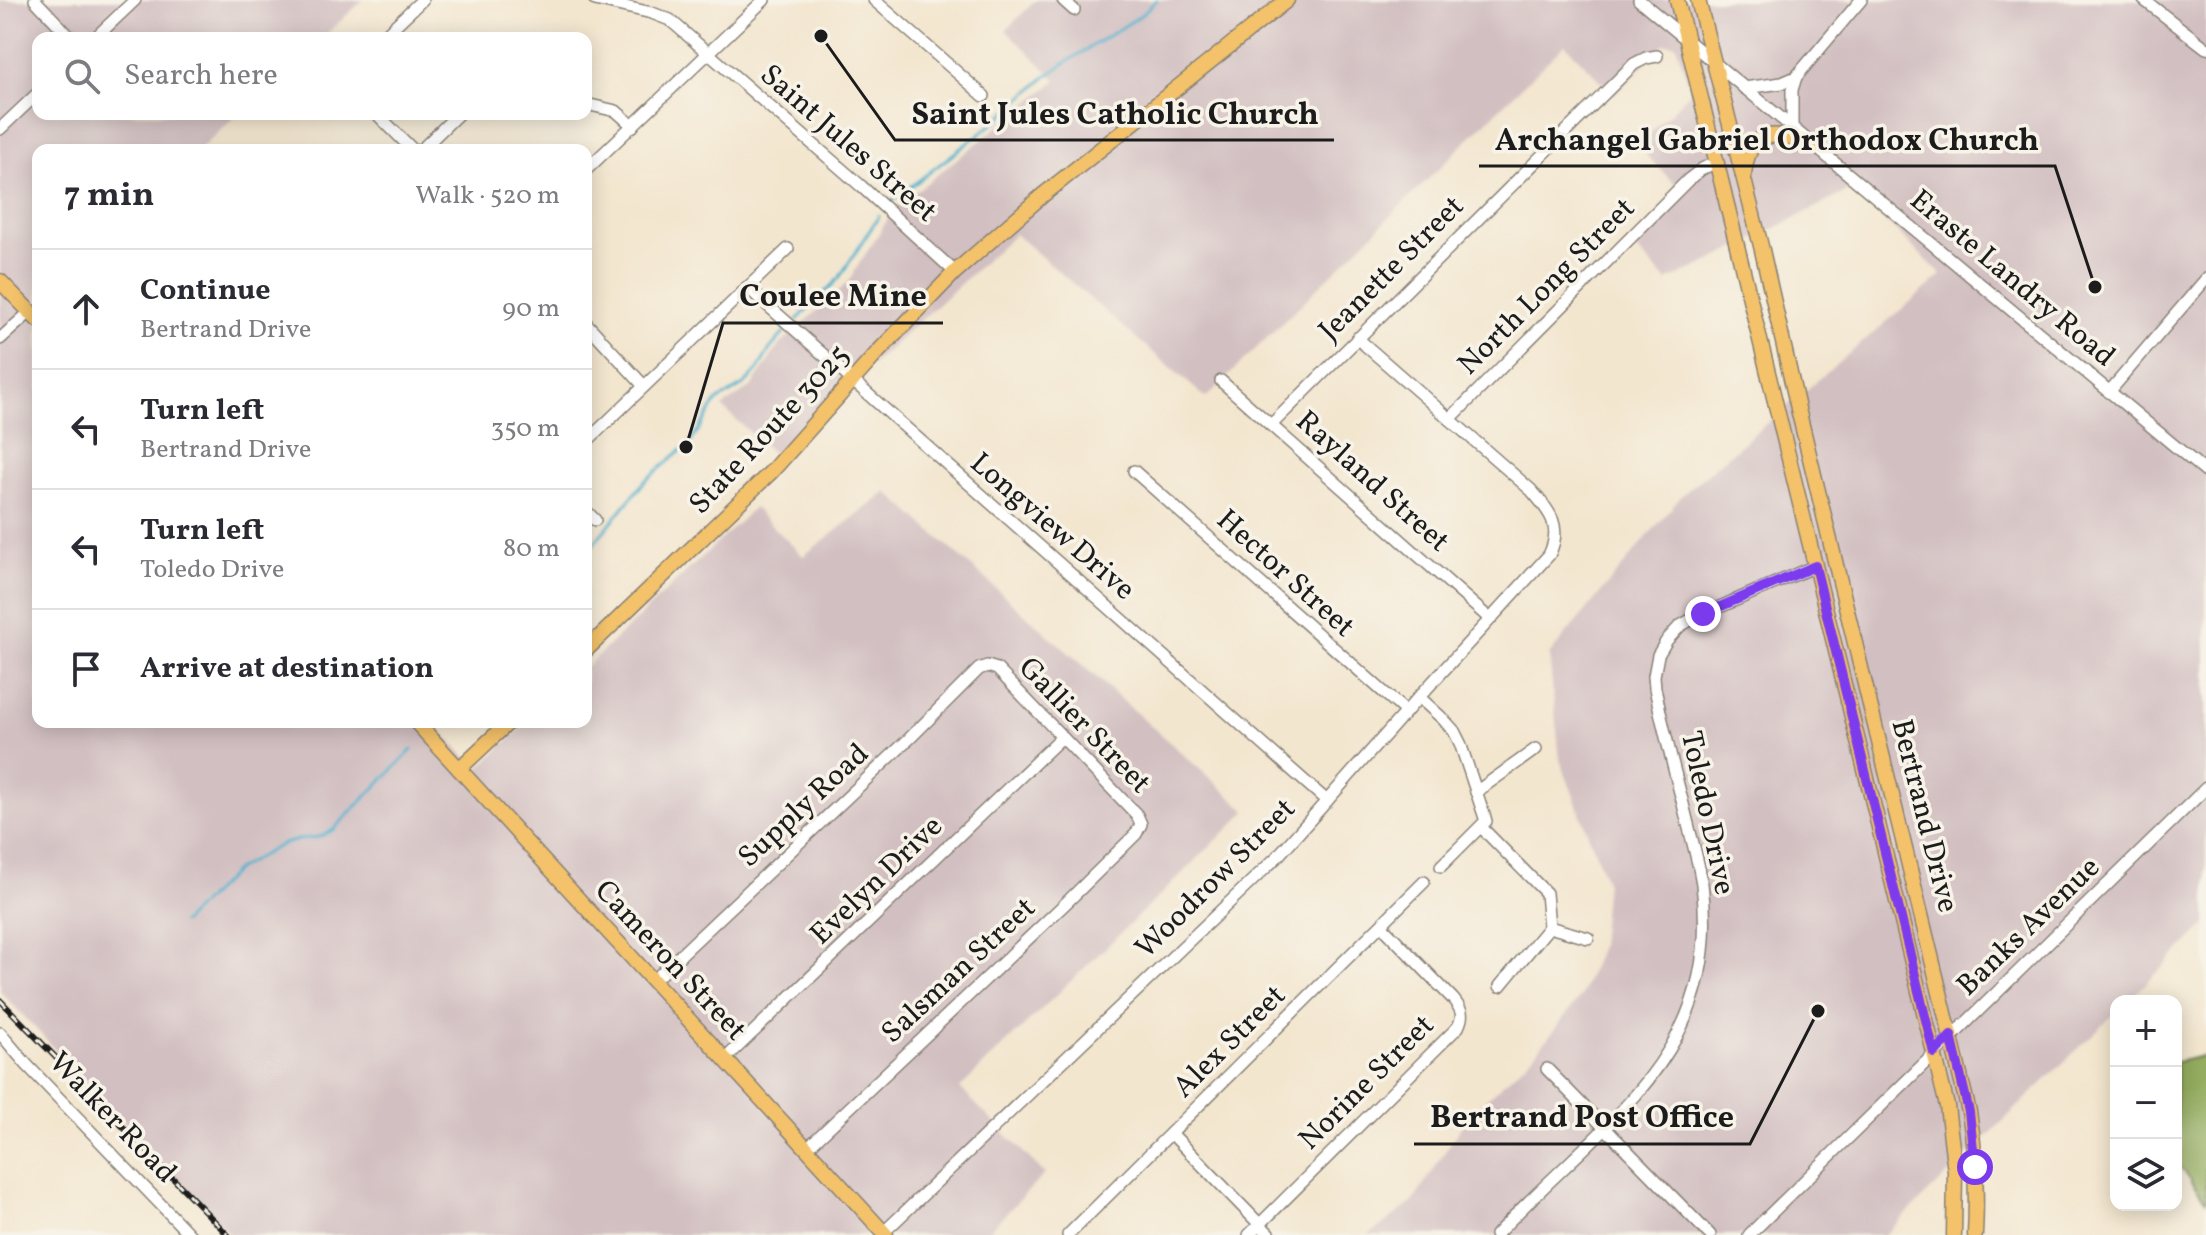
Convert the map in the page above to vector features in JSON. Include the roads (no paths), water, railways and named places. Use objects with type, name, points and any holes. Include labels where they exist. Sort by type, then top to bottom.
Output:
[{"type":"main road","name":"State Route 3025","points":[[592,644],[762,481],[955,272],[1043,195],[1287,0]]},
{"type":"main road","name":"Bertrand Drive","points":[[1677,0],[1947,1106],[1954,1151],[1954,1235]]},
{"type":"main road","name":"Bertrand Drive","points":[[1698,0],[1951,1036],[1972,1131],[1977,1205],[1975,1235]]},
{"type":"main road","points":[[1743,179],[1748,152],[1764,137],[1776,134],[1790,136],[1815,146]]},
{"type":"main road","points":[[0,281],[32,314]]},
{"type":"main road","name":"Cameron Street","points":[[421,728],[885,1234]]},
{"type":"main road","points":[[459,769],[503,728]]},
{"type":"street","points":[[35,0],[65,32]]},
{"type":"street","points":[[101,32],[135,0]]},
{"type":"street","points":[[388,32],[422,0]]},
{"type":"street","name":"Saint Jules Street","points":[[595,0],[670,20],[955,272]]},
{"type":"street","points":[[592,164],[764,0]]},
{"type":"street","points":[[874,0],[984,96]]},
{"type":"street","points":[[1063,0],[1074,10]]},
{"type":"street","name":"Eraste Landry Road","points":[[1639,0],[2206,472]]},
{"type":"street","points":[[1792,127],[1792,90],[1796,77],[1861,0]]},
{"type":"street","points":[[2144,0],[2206,48]]},
{"type":"street","name":"Jeanette Street","points":[[1271,425],[1634,64],[1657,56]]},
{"type":"street","points":[[1744,88],[1770,85],[1796,77]]},
{"type":"street","points":[[0,129],[32,99]]},
{"type":"street","points":[[592,105],[616,111],[633,126]]},
{"type":"street","points":[[383,120],[407,144]]},
{"type":"street","points":[[427,144],[452,120]]},
{"type":"street","name":"North Long Street","points":[[1450,419],[1689,179],[1716,162]]},
{"type":"street","points":[[592,436],[788,249]]},
{"type":"street","points":[[2109,392],[2206,279]]},
{"type":"street","name":"Longview Drive","points":[[747,287],[1327,801]]},
{"type":"street","points":[[0,339],[32,317]]},
{"type":"street","points":[[592,330],[644,386]]},
{"type":"street","points":[[1357,338],[1450,419]]},
{"type":"street","name":"Rayland Street","points":[[1221,381],[1490,619]]},
{"type":"street","points":[[1779,415],[1799,413]]},
{"type":"street","name":"Woodrow Street","points":[[885,1234],[1277,857],[1549,555],[1556,536],[1551,516],[1531,490],[1450,419]]},
{"type":"street","name":"Hector Street","points":[[1134,471],[1406,712]]},
{"type":"street","points":[[592,517],[595,520]]},
{"type":"street","name":"Toledo Drive","points":[[1496,1235],[1648,1083],[1672,1047],[1697,987],[1702,962],[1702,881],[1655,688],[1658,655],[1673,633],[1694,618],[1815,566]]},
{"type":"street","name":"Gallier Street","points":[[987,666],[997,669],[1137,815],[1141,824]]},
{"type":"street","name":"Supply Road","points":[[653,981],[979,669],[987,666]]},
{"type":"street","points":[[1419,697],[1454,731],[1486,821],[1441,866]]},
{"type":"street","name":"Evelyn Drive","points":[[725,1059],[1062,737]]},
{"type":"street","points":[[1476,792],[1536,749]]},
{"type":"street","name":"Banks Avenue","points":[[1749,1235],[2206,788]]},
{"type":"street","name":"Salsman Street","points":[[806,1149],[1068,901],[1136,834],[1141,824]]},
{"type":"street","points":[[1481,827],[1546,893],[1549,927],[1500,986]]},
{"type":"street","name":"Alex Street","points":[[1068,1235],[1424,882]]},
{"type":"street","name":"Norine Street","points":[[1249,1235],[1458,1027],[1462,1011],[1453,999],[1382,926]]},
{"type":"street","points":[[1549,927],[1588,938]]},
{"type":"street","name":"Walker Road","points":[[0,1033],[190,1235]]},
{"type":"street","points":[[1547,1069],[1710,1235]]},
{"type":"street","points":[[1171,1133],[1270,1235]]},
{"type":"waterway","points":[[892,201],[991,125],[1047,76],[1137,18],[1157,0]]},
{"type":"waterway","points":[[797,320],[839,278],[879,216]]},
{"type":"waterway","points":[[592,546],[644,482],[691,442],[717,401],[745,384],[757,371],[784,333]]},
{"type":"waterway","points":[[182,923],[236,870],[280,845],[319,837],[333,830],[412,750]]},
{"type":"railway","points":[[0,1000],[228,1235]]},
{"type":"place","name":"Saint Jules Catholic Church","points":[[821,36]]},
{"type":"place","name":"Archangel Gabriel Orthodox Church","points":[[2095,287]]},
{"type":"place","name":"Coulee Mine","points":[[686,447]]},
{"type":"place","name":"Bertrand Post Office","points":[[1818,1011]]}]
